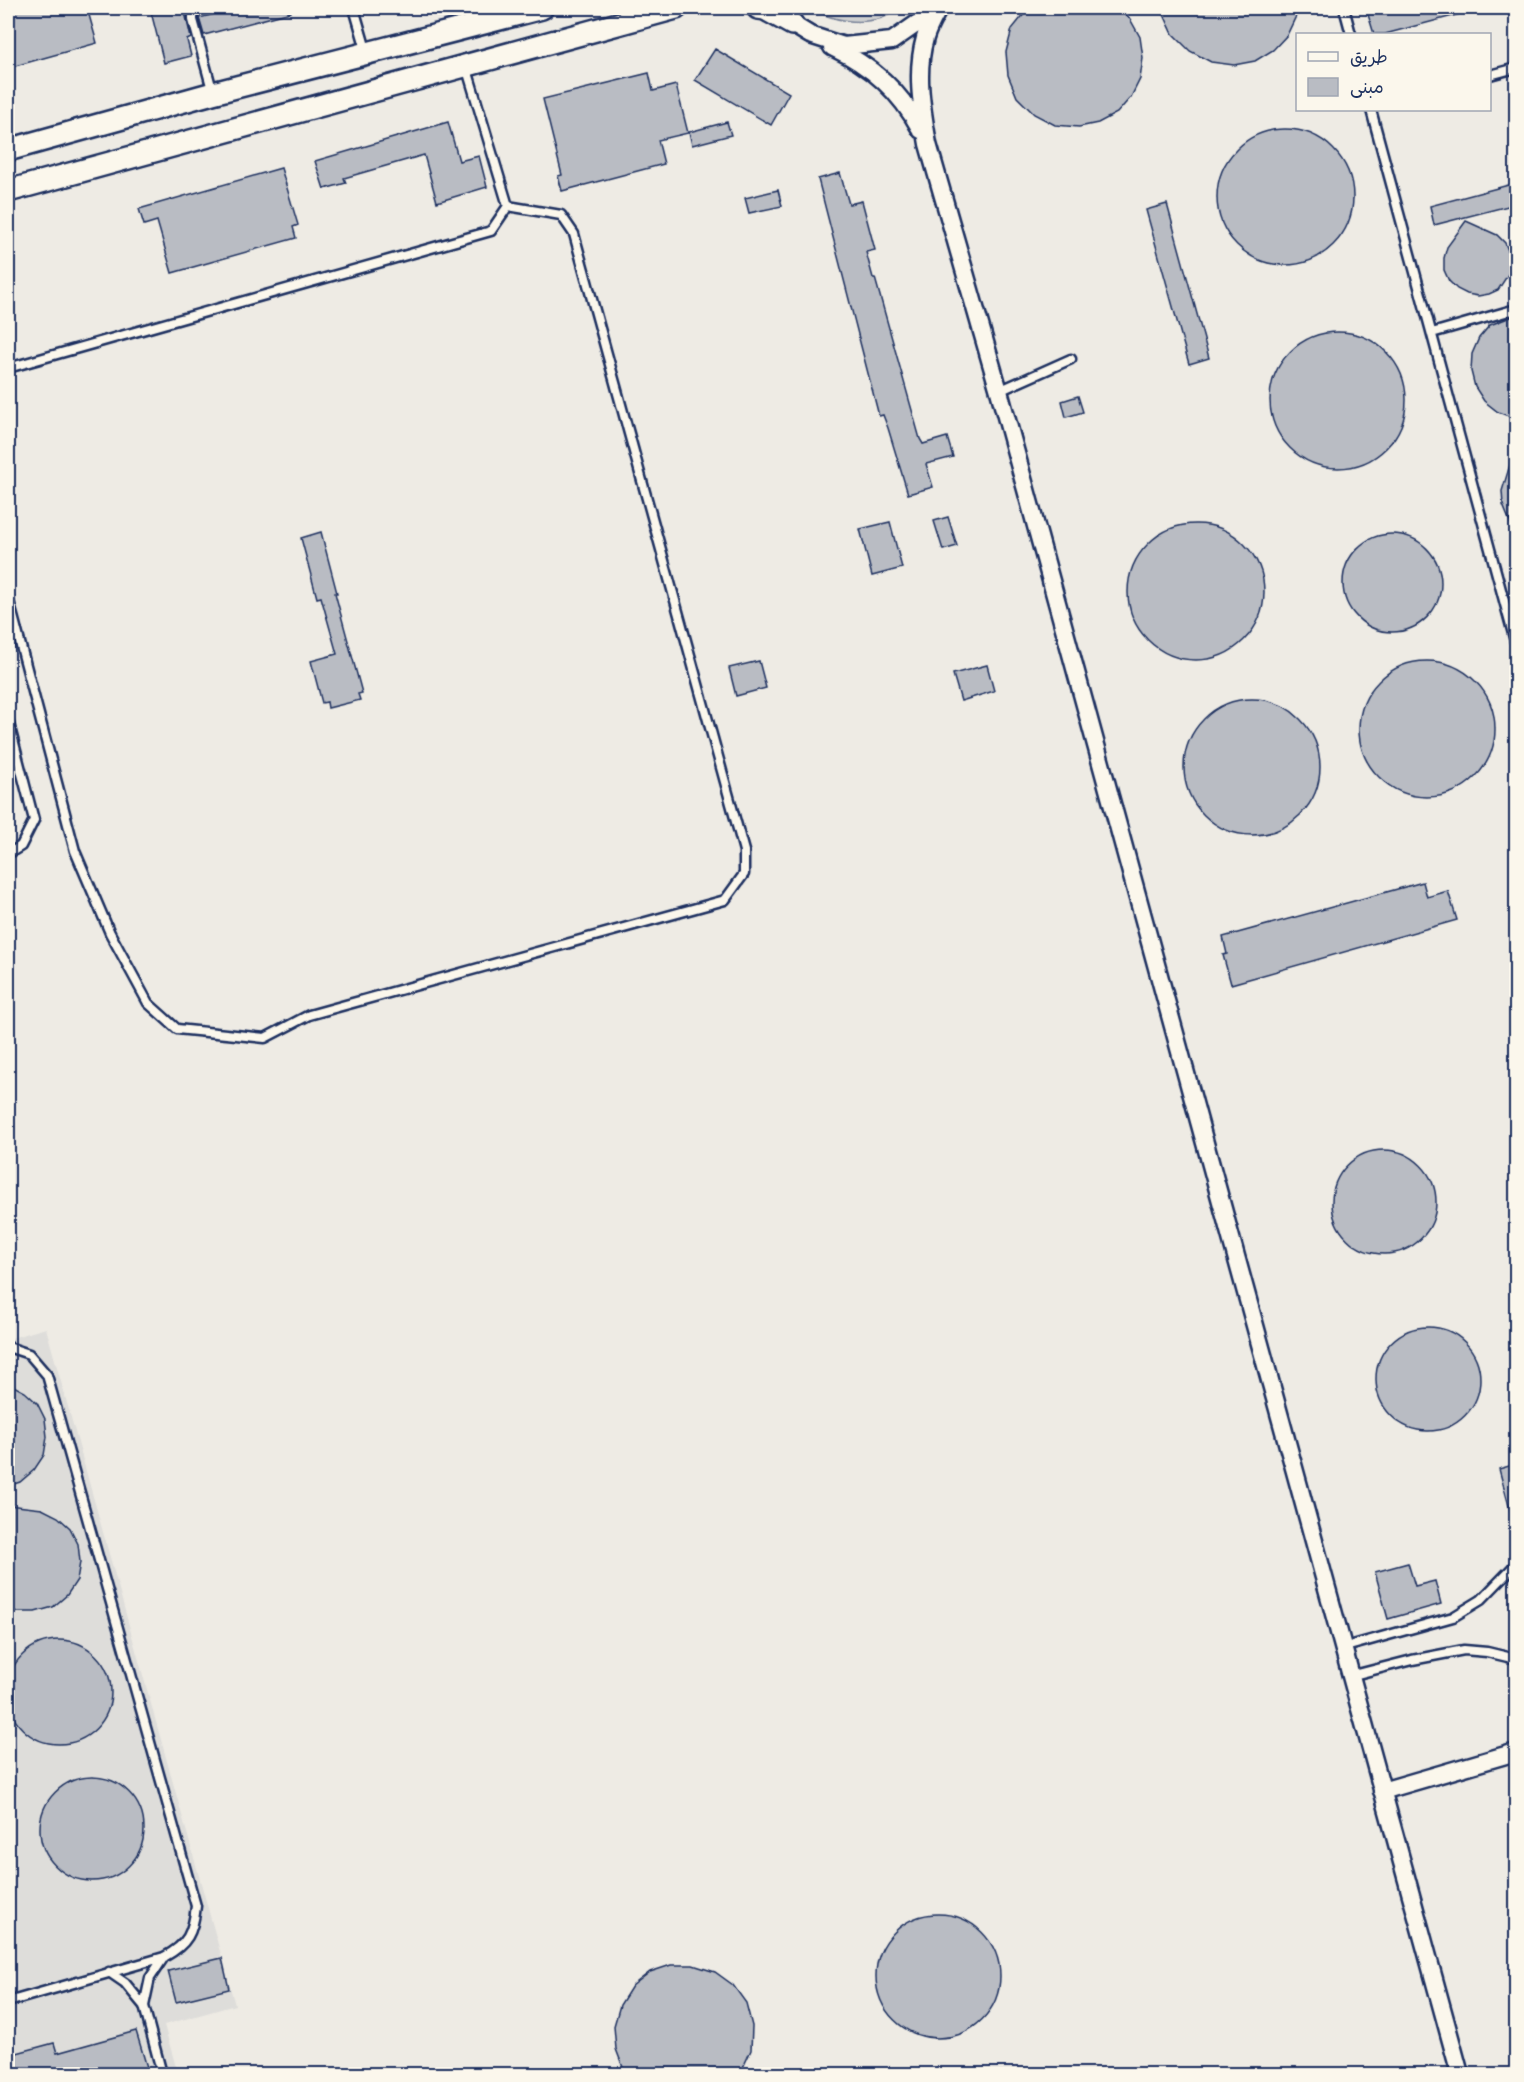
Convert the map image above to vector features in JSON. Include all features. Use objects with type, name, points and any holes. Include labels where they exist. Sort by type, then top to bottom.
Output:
[{"type":"street","points":[[8,150],[213,93],[542,8]]},
{"type":"street","points":[[8,191],[676,8]]},
{"type":"street","points":[[758,8],[765,9],[844,46],[892,41],[934,14],[938,8]]},
{"type":"street","points":[[938,8],[926,36],[919,69],[921,104],[928,144],[999,390],[1460,2074]]},
{"type":"street","points":[[794,22],[853,57],[885,81],[908,107],[928,144]]},
{"type":"street","points":[[1382,1791],[1516,1752]]},
{"type":"lane","points":[[198,8],[194,14],[194,20],[213,93]]},
{"type":"lane","points":[[354,8],[367,54]]},
{"type":"lane","points":[[1344,8],[1351,33]]},
{"type":"lane","points":[[466,66],[508,206]]},
{"type":"lane","points":[[1491,75],[1516,68]]},
{"type":"lane","points":[[1371,111],[1516,645]]},
{"type":"lane","points":[[8,368],[491,231],[508,206]]},
{"type":"lane","points":[[8,597],[75,850],[110,933],[148,1003],[177,1029],[266,1038],[309,1015],[725,900],[744,874],[744,851],[574,234],[561,215],[508,206]]},
{"type":"lane","points":[[1432,333],[1516,309]]},
{"type":"lane","points":[[999,390],[1071,359]]},
{"type":"lane","points":[[8,720],[34,820],[21,846],[8,854]]},
{"type":"lane","points":[[8,1347],[29,1354],[47,1375],[196,1906],[194,1924],[189,1937],[178,1950],[164,1957],[8,2002]]},
{"type":"lane","points":[[1342,1648],[1453,1617],[1481,1600],[1516,1564]]},
{"type":"lane","points":[[1350,1676],[1412,1660],[1464,1650],[1488,1652],[1516,1659]]},
{"type":"lane","points":[[144,2006],[150,1978],[164,1957]]},
{"type":"lane","points":[[109,1972],[132,1990],[144,2006],[162,2074]]},
{"type":"shaded area","points":[[811,8],[899,8],[882,18],[855,21],[837,19]]},
{"type":"shaded area","points":[[46,1328],[235,2005],[164,2025],[178,2074],[8,2074],[8,1339]]},
{"type":"building","points":[[8,8],[87,8],[97,43],[8,68]]},
{"type":"building","points":[[150,8],[184,8],[191,38],[187,40],[191,56],[164,63]]},
{"type":"building","points":[[239,8],[290,8],[291,12],[204,35],[199,18]]},
{"type":"building","points":[[1029,8],[1119,8],[1130,19],[1140,37],[1143,58],[1140,79],[1131,97],[1117,113],[1098,123],[1079,127],[1055,125],[1034,114],[1017,97],[1008,75],[1006,52],[1012,29]]},
{"type":"building","points":[[1161,8],[1297,8],[1296,16],[1287,35],[1273,50],[1255,61],[1234,65],[1211,62],[1190,51],[1173,34]]},
{"type":"building","points":[[1366,8],[1467,8],[1468,12],[1389,33],[1374,33]]},
{"type":"building","points":[[715,49],[789,93],[771,125],[695,80]]},
{"type":"building","points":[[649,73],[653,91],[676,85],[688,133],[658,140],[664,164],[562,191],[558,176],[562,175],[543,99]]},
{"type":"building","points":[[448,122],[459,161],[479,156],[487,187],[437,202],[424,155],[344,178],[346,183],[324,189],[315,161]]},
{"type":"building","points":[[727,122],[731,135],[692,145],[689,132]]},
{"type":"building","points":[[1285,129],[1311,134],[1323,140],[1333,149],[1342,159],[1348,171],[1353,197],[1348,223],[1342,235],[1333,245],[1323,254],[1311,260],[1285,265],[1259,260],[1247,254],[1237,245],[1228,235],[1222,223],[1217,197],[1222,171],[1228,159],[1237,149],[1247,140],[1259,134]]},
{"type":"building","points":[[281,168],[298,225],[293,227],[296,238],[172,273],[157,221],[144,225],[139,209]]},
{"type":"building","points":[[840,173],[849,204],[862,201],[875,250],[866,252],[920,439],[923,444],[947,437],[953,457],[926,464],[933,487],[908,494],[888,428],[883,415],[879,416],[818,179]]},
{"type":"building","points":[[1516,183],[1516,204],[1434,225],[1430,206]]},
{"type":"building","points":[[778,190],[782,206],[749,213],[745,198]]},
{"type":"building","points":[[1167,204],[1209,358],[1189,364],[1146,210]]},
{"type":"building","points":[[1466,221],[1497,235],[1505,243],[1509,253],[1511,263],[1509,273],[1498,290],[1489,294],[1478,296],[1457,289],[1449,281],[1444,270],[1447,247]]},
{"type":"building","points":[[1516,315],[1516,419],[1498,412],[1484,401],[1475,387],[1471,371],[1472,354],[1479,338],[1490,325]]},
{"type":"building","points":[[1338,332],[1364,337],[1376,343],[1386,352],[1395,362],[1401,374],[1406,400],[1401,426],[1395,438],[1386,448],[1376,457],[1364,463],[1338,468],[1312,463],[1300,457],[1290,448],[1281,438],[1275,426],[1270,400],[1275,374],[1281,362],[1290,352],[1300,343],[1312,337]]},
{"type":"building","points":[[1078,396],[1083,412],[1066,417],[1062,401]]},
{"type":"building","points":[[1513,455],[1516,455],[1516,537],[1503,505],[1502,491]]},
{"type":"building","points":[[948,517],[957,546],[943,550],[934,521]]},
{"type":"building","points":[[890,522],[902,568],[872,576],[860,529]]},
{"type":"building","points":[[1196,524],[1222,529],[1234,535],[1244,544],[1253,554],[1259,566],[1264,592],[1259,618],[1253,630],[1244,640],[1234,649],[1222,655],[1196,660],[1170,655],[1158,649],[1148,640],[1139,630],[1133,618],[1128,592],[1133,566],[1139,554],[1148,544],[1158,535],[1170,529]]},
{"type":"building","points":[[321,532],[362,693],[358,694],[360,700],[328,708],[327,702],[322,703],[311,661],[337,654],[321,597],[317,598],[301,538]]},
{"type":"building","points":[[1392,534],[1411,538],[1427,548],[1437,564],[1441,583],[1437,602],[1427,618],[1411,628],[1392,632],[1373,628],[1357,618],[1347,602],[1343,583],[1347,564],[1357,548],[1373,538]]},
{"type":"building","points":[[759,661],[766,688],[736,696],[729,668]]},
{"type":"building","points":[[1427,661],[1453,666],[1465,672],[1475,681],[1484,691],[1490,703],[1495,729],[1490,755],[1484,767],[1475,777],[1465,786],[1453,792],[1427,797],[1401,792],[1389,786],[1379,777],[1370,767],[1364,755],[1359,729],[1364,703],[1370,691],[1379,681],[1389,672],[1401,666]]},
{"type":"building","points":[[987,665],[994,691],[961,701],[953,674]]},
{"type":"building","points":[[1252,699],[1278,704],[1290,710],[1300,719],[1309,729],[1315,741],[1320,767],[1315,793],[1309,805],[1300,815],[1290,824],[1278,830],[1252,835],[1226,830],[1214,824],[1204,815],[1195,805],[1189,793],[1184,767],[1189,741],[1195,729],[1204,719],[1214,710],[1226,704]]},
{"type":"building","points":[[1423,882],[1427,897],[1448,891],[1457,920],[1231,984],[1223,955],[1227,954],[1223,937]]},
{"type":"building","points":[[1384,1150],[1404,1154],[1421,1165],[1432,1182],[1436,1202],[1432,1222],[1421,1239],[1404,1250],[1384,1254],[1364,1250],[1347,1239],[1336,1222],[1332,1202],[1336,1182],[1347,1165],[1364,1154]]},
{"type":"building","points":[[1428,1327],[1448,1331],[1465,1342],[1476,1359],[1480,1379],[1476,1399],[1465,1416],[1448,1427],[1428,1431],[1408,1427],[1391,1416],[1380,1399],[1376,1379],[1380,1359],[1391,1342],[1408,1331]]},
{"type":"building","points":[[8,1383],[25,1392],[37,1403],[45,1419],[47,1437],[44,1455],[34,1470],[20,1482],[8,1486]]},
{"type":"building","points":[[1516,1464],[1516,1517],[1512,1517],[1499,1469]]},
{"type":"building","points":[[8,1505],[42,1509],[58,1517],[70,1528],[78,1544],[80,1562],[77,1580],[67,1595],[53,1607],[35,1612],[17,1612],[8,1608]]},
{"type":"building","points":[[1408,1563],[1415,1586],[1435,1581],[1441,1604],[1388,1619],[1375,1572]]},
{"type":"building","points":[[59,1640],[79,1644],[96,1655],[107,1672],[111,1692],[107,1712],[96,1729],[79,1740],[59,1744],[39,1740],[22,1729],[11,1712],[7,1692],[11,1672],[22,1655],[39,1644]]},
{"type":"building","points":[[92,1777],[112,1781],[129,1792],[140,1809],[144,1829],[140,1849],[129,1866],[112,1877],[92,1881],[72,1877],[55,1866],[44,1849],[40,1829],[44,1809],[55,1792],[72,1781]]},
{"type":"building","points":[[938,1914],[962,1919],[982,1932],[995,1952],[1000,1976],[995,2000],[982,2020],[962,2033],[938,2038],[914,2033],[894,2020],[881,2000],[876,1976],[881,1952],[894,1932],[914,1919]]},
{"type":"building","points":[[222,1958],[229,1989],[176,2002],[168,1971]]},
{"type":"building","points":[[671,1965],[693,1965],[715,1972],[733,1985],[746,2003],[752,2026],[751,2050],[740,2074],[629,2074],[624,2070],[616,2049],[614,2026],[620,2005],[632,1986],[650,1972]]},
{"type":"building","points":[[136,2031],[149,2074],[19,2074],[13,2054],[54,2043],[57,2053]]}]
